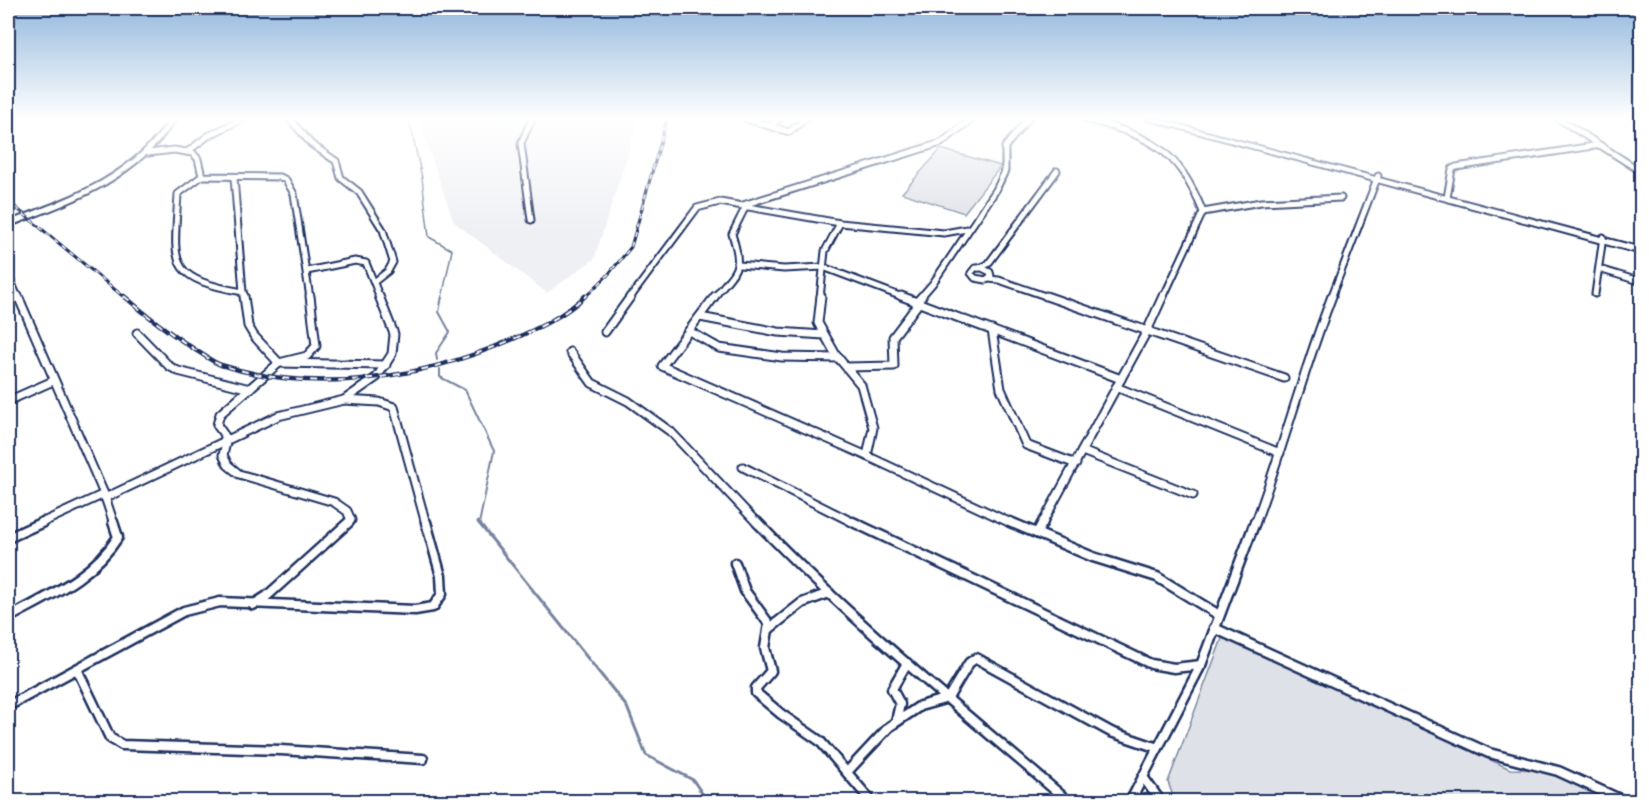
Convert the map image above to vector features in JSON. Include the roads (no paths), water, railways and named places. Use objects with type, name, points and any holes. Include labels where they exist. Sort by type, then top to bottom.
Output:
[{"type":"highway","points":[[1296,157],[1378,178]]},
{"type":"highway","points":[[1300,157],[1641,249]]},
{"type":"street","points":[[8,224],[89,190],[124,171],[143,157]]},
{"type":"street","points":[[197,157],[202,176]]},
{"type":"street","points":[[330,157],[336,161],[341,178],[359,192],[383,230],[393,261],[388,271],[374,282]]},
{"type":"street","points":[[523,157],[531,220]]},
{"type":"street","points":[[743,206],[898,157]]},
{"type":"street","points":[[847,367],[894,366],[893,337],[933,283],[967,229],[1002,180],[1006,157]]},
{"type":"street","points":[[1037,533],[1147,331],[1203,212],[1186,173],[1171,157]]},
{"type":"street","points":[[1447,197],[1452,169],[1523,157]]},
{"type":"street","points":[[1619,157],[1641,171]]},
{"type":"street","points":[[1057,171],[989,272],[980,280],[973,277],[972,271],[978,268],[989,272],[999,280],[1284,378]]},
{"type":"street","points":[[228,439],[218,430],[218,418],[224,410],[279,363],[307,356],[316,346],[308,271],[292,187],[286,180],[272,176],[202,176],[178,194],[176,244],[180,266],[184,274],[200,284],[243,292]]},
{"type":"street","points":[[234,177],[243,292],[249,326],[254,336],[279,363],[386,365]]},
{"type":"street","points":[[1130,801],[1201,665],[1274,476],[1317,334],[1378,178]]},
{"type":"street","points":[[1203,212],[1261,202],[1341,198]]},
{"type":"street","points":[[605,332],[697,208],[720,202],[840,223],[944,233],[967,229]]},
{"type":"street","points":[[743,206],[732,234],[739,256],[739,265],[662,366],[1037,533],[1094,557],[1157,577],[1219,615]]},
{"type":"street","points":[[840,223],[828,242],[818,317],[824,335],[861,386],[871,417],[872,441],[867,456]]},
{"type":"street","points":[[1595,294],[1603,239]]},
{"type":"street","points":[[308,271],[361,261],[366,263],[394,334],[394,345],[386,365],[377,377],[344,400]]},
{"type":"street","points":[[739,265],[784,269],[823,267],[1121,379]]},
{"type":"street","points":[[1599,269],[1641,282]]},
{"type":"street","points":[[8,281],[12,283],[104,496],[118,537],[114,546],[105,555],[73,580],[8,618]]},
{"type":"street","points":[[700,317],[788,335],[824,335]]},
{"type":"street","points":[[992,330],[1002,395],[1024,441],[1030,447],[1076,464]]},
{"type":"street","points":[[689,331],[719,348],[782,357],[839,358]]},
{"type":"street","points":[[137,333],[169,366],[178,371],[250,389]]},
{"type":"street","points":[[570,352],[592,382],[628,401],[671,432],[790,557],[907,663],[1069,801]]},
{"type":"street","points":[[8,401],[53,381]]},
{"type":"street","points":[[1116,387],[1280,453]]},
{"type":"street","points":[[8,538],[290,412],[344,400],[379,402],[394,407],[441,576],[442,594],[433,607],[415,610],[220,602],[184,611],[8,706]]},
{"type":"street","points":[[228,439],[223,455],[228,465],[239,474],[256,481],[334,502],[350,515],[351,520],[267,596],[253,605]]},
{"type":"street","points":[[1082,451],[1193,495]]},
{"type":"street","points":[[743,467],[862,528],[1151,664],[1174,668],[1201,665]]},
{"type":"street","points":[[735,563],[745,591],[767,619],[769,629],[765,648],[771,671],[756,688],[756,693],[781,714],[809,732],[872,801]]},
{"type":"street","points":[[769,629],[802,603],[829,593]]},
{"type":"street","points":[[1214,628],[1489,753],[1558,771],[1626,801]]},
{"type":"street","points":[[847,772],[896,722],[920,706],[948,698],[969,663],[976,658],[982,659],[1111,732],[1158,748]]},
{"type":"street","points":[[896,722],[902,710],[900,699],[892,689],[907,663]]},
{"type":"street","points":[[77,669],[110,738],[122,745],[281,750],[423,759]]},
{"type":"street","points":[[1143,777],[1161,801]]},
{"type":"waterway","points":[[417,157],[429,237],[452,250],[442,298]]},
{"type":"waterway","points":[[437,360],[436,353],[450,332],[439,312],[442,296]]},
{"type":"waterway","points":[[440,369],[440,377],[465,390],[494,451],[479,523]]},
{"type":"waterway","points":[[479,523],[627,707],[646,755],[693,780],[708,802]]},
{"type":"railway","points":[[584,298],[607,276],[631,247],[656,157]]},
{"type":"railway","points":[[8,201],[125,298]]},
{"type":"railway","points":[[124,296],[141,311],[218,364],[257,374],[331,381],[405,373],[477,354],[540,327],[568,310],[585,296]]}]
